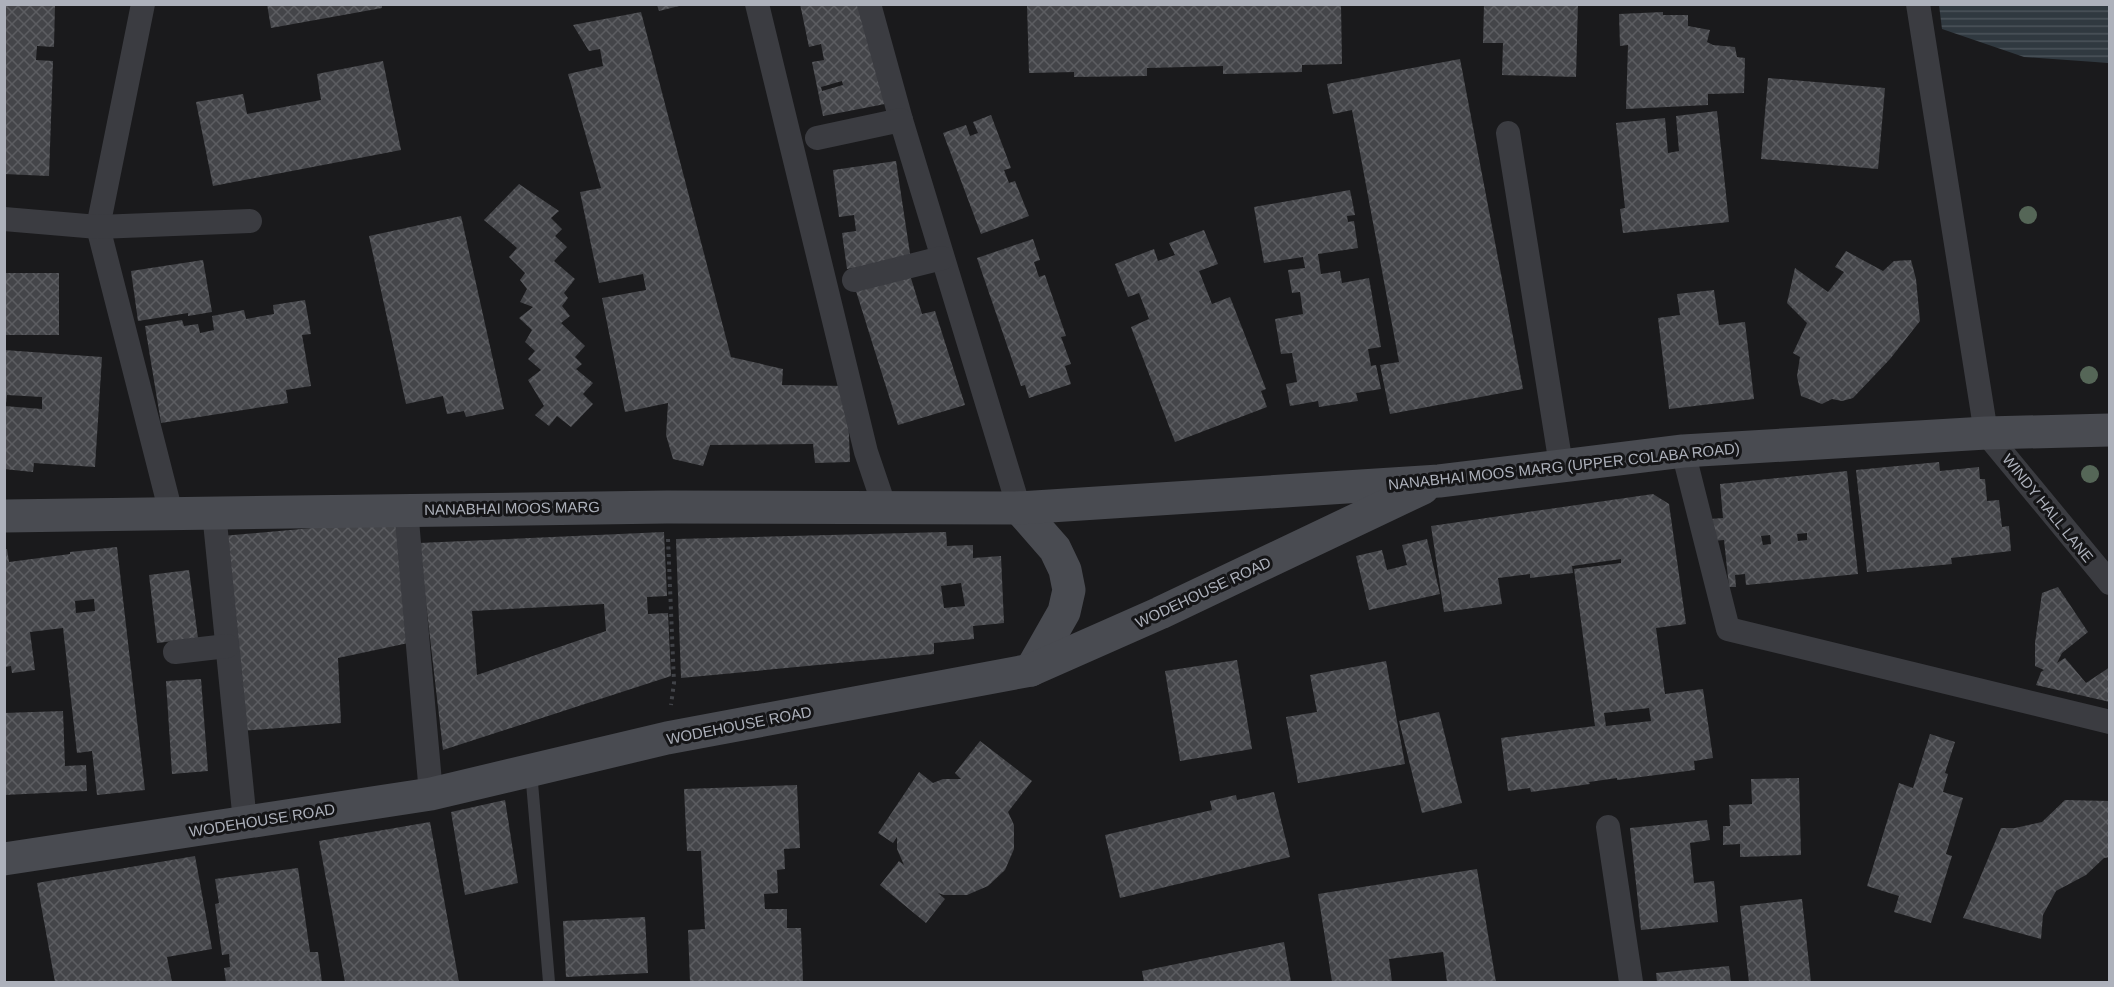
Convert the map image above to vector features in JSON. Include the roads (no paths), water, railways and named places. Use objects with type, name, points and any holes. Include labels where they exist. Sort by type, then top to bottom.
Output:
[{"type":"main road","name":"NANABHAI MOOS MARG (UPPER COLABA ROAD)","points":[[1019,508],[1438,481],[1683,451],[1986,433],[2109,430]]},
{"type":"main road","name":"WODEHOUSE ROAD","points":[[4,859],[431,794],[667,738],[1031,670],[1160,613],[1438,481]]},
{"type":"main road","name":"NANABHAI MOOS MARG","points":[[4,516],[406,509],[1019,508]]},
{"type":"main road","points":[[1019,508],[1055,549],[1065,570],[1069,590],[1064,612],[1031,670]]},
{"type":"street","points":[[143,4],[98,226],[171,513]]},
{"type":"street","points":[[757,4],[866,452],[885,508]]},
{"type":"street","points":[[869,4],[942,258],[1019,508]]},
{"type":"street","points":[[1918,4],[1986,433]]},
{"type":"street","points":[[818,138],[901,120]]},
{"type":"street","points":[[1508,133],[1561,465]]},
{"type":"street","points":[[4,219],[98,226],[250,220]]},
{"type":"street","points":[[854,280],[942,258]]},
{"type":"street","name":"WINDY HALL LANE","points":[[1986,433],[2109,584]]},
{"type":"street","points":[[1683,451],[1728,629],[2109,722]]},
{"type":"street","points":[[406,509],[431,794]]},
{"type":"street","points":[[214,512],[245,822]]},
{"type":"street","points":[[175,652],[227,646]]},
{"type":"street","points":[[1608,827],[1631,982]]},
{"type":"lane","points":[[531,771],[549,982]]}]
